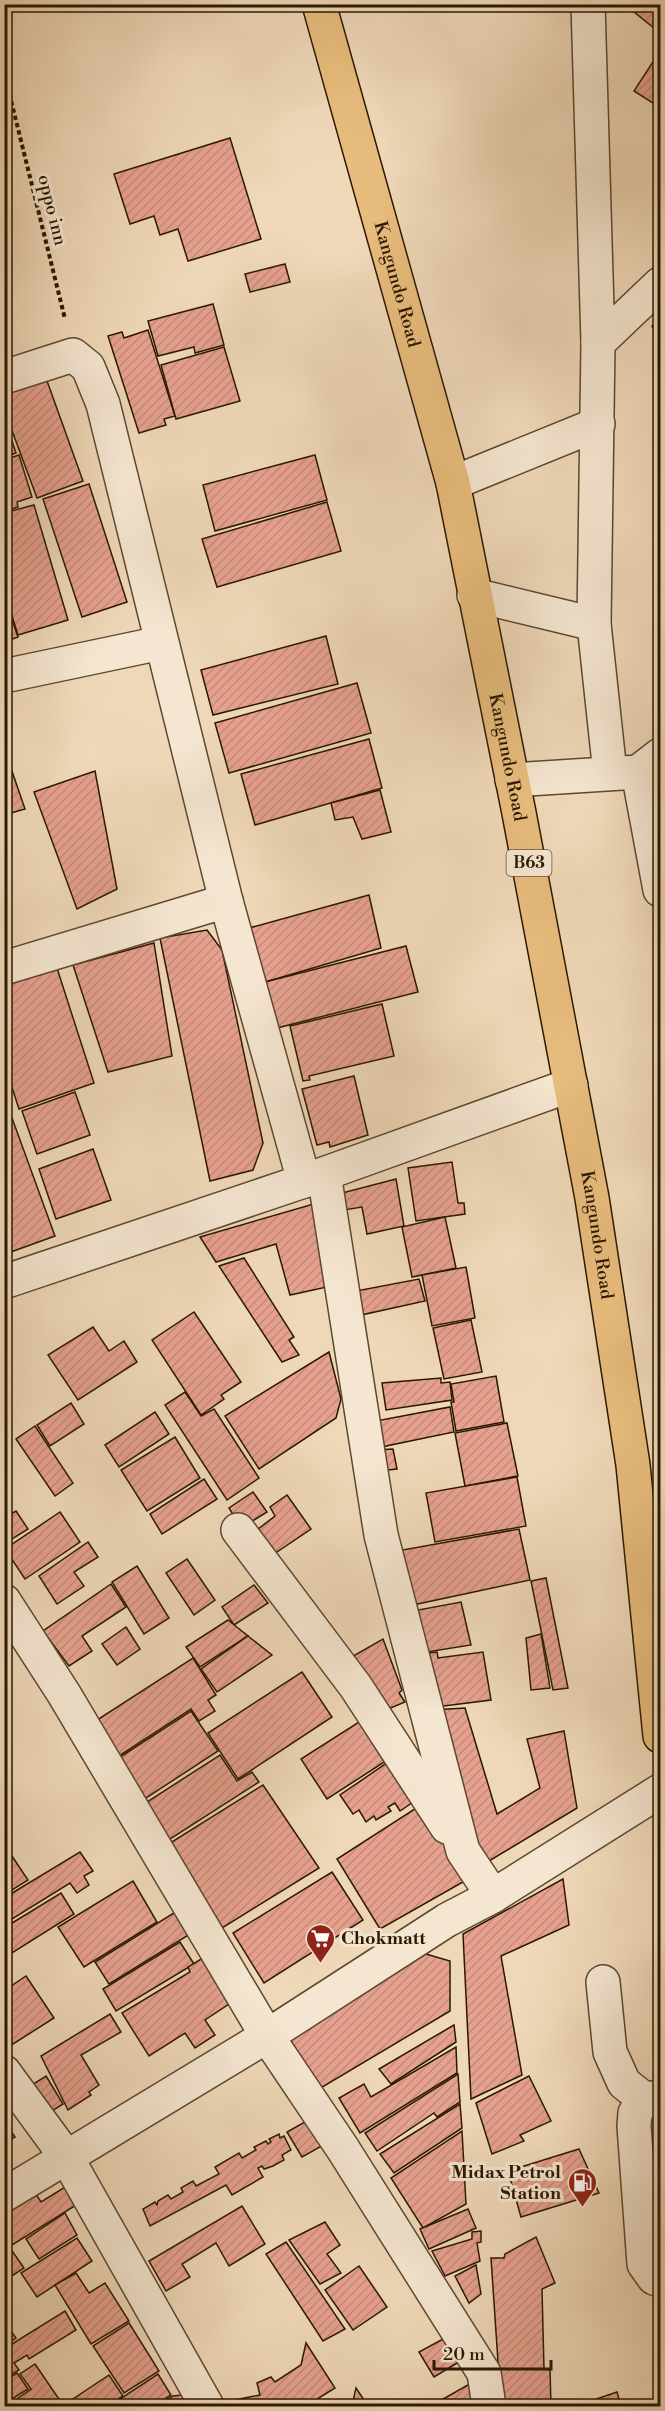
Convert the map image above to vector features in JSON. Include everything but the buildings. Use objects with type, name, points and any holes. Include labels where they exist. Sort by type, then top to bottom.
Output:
[{"type":"highway","name":"Kangundo Road","points":[[319,4],[453,483],[512,780],[592,1198],[633,1465],[660,1736]]},
{"type":"street","points":[[588,4],[598,343],[594,624],[636,767],[660,890]]},
{"type":"street","points":[[598,343],[660,284]]},
{"type":"street","points":[[4,377],[73,354],[88,367],[104,404],[226,901],[314,1178],[381,1535],[463,1851]]},
{"type":"street","points":[[453,483],[598,424]]},
{"type":"street","points":[[474,596],[594,624]]},
{"type":"street","points":[[4,676],[161,643]]},
{"type":"street","points":[[512,780],[636,767]]},
{"type":"street","points":[[4,968],[226,901]]},
{"type":"street","points":[[4,1282],[314,1178],[571,1085]]},
{"type":"street","points":[[238,1530],[356,1687],[494,1896]]},
{"type":"street","points":[[4,1601],[64,1694],[267,2036],[343,2149],[484,2373],[489,2406]]},
{"type":"street","points":[[4,2195],[267,2036],[447,1920],[494,1896],[660,1791]]},
{"type":"street","points":[[603,1982],[610,2052],[624,2083],[652,2098],[635,2113],[634,2126],[644,2264],[654,2278],[660,2280]]},
{"type":"street","points":[[4,2072],[67,2158],[207,2406]]},
{"type":"path","name":"oppo inn","points":[[4,72],[73,354]]},
{"type":"place","name":"Chokmatt","points":[[320,1964]]},
{"type":"place","name":"Midax Petrol Station","points":[[582,2208]]}]
